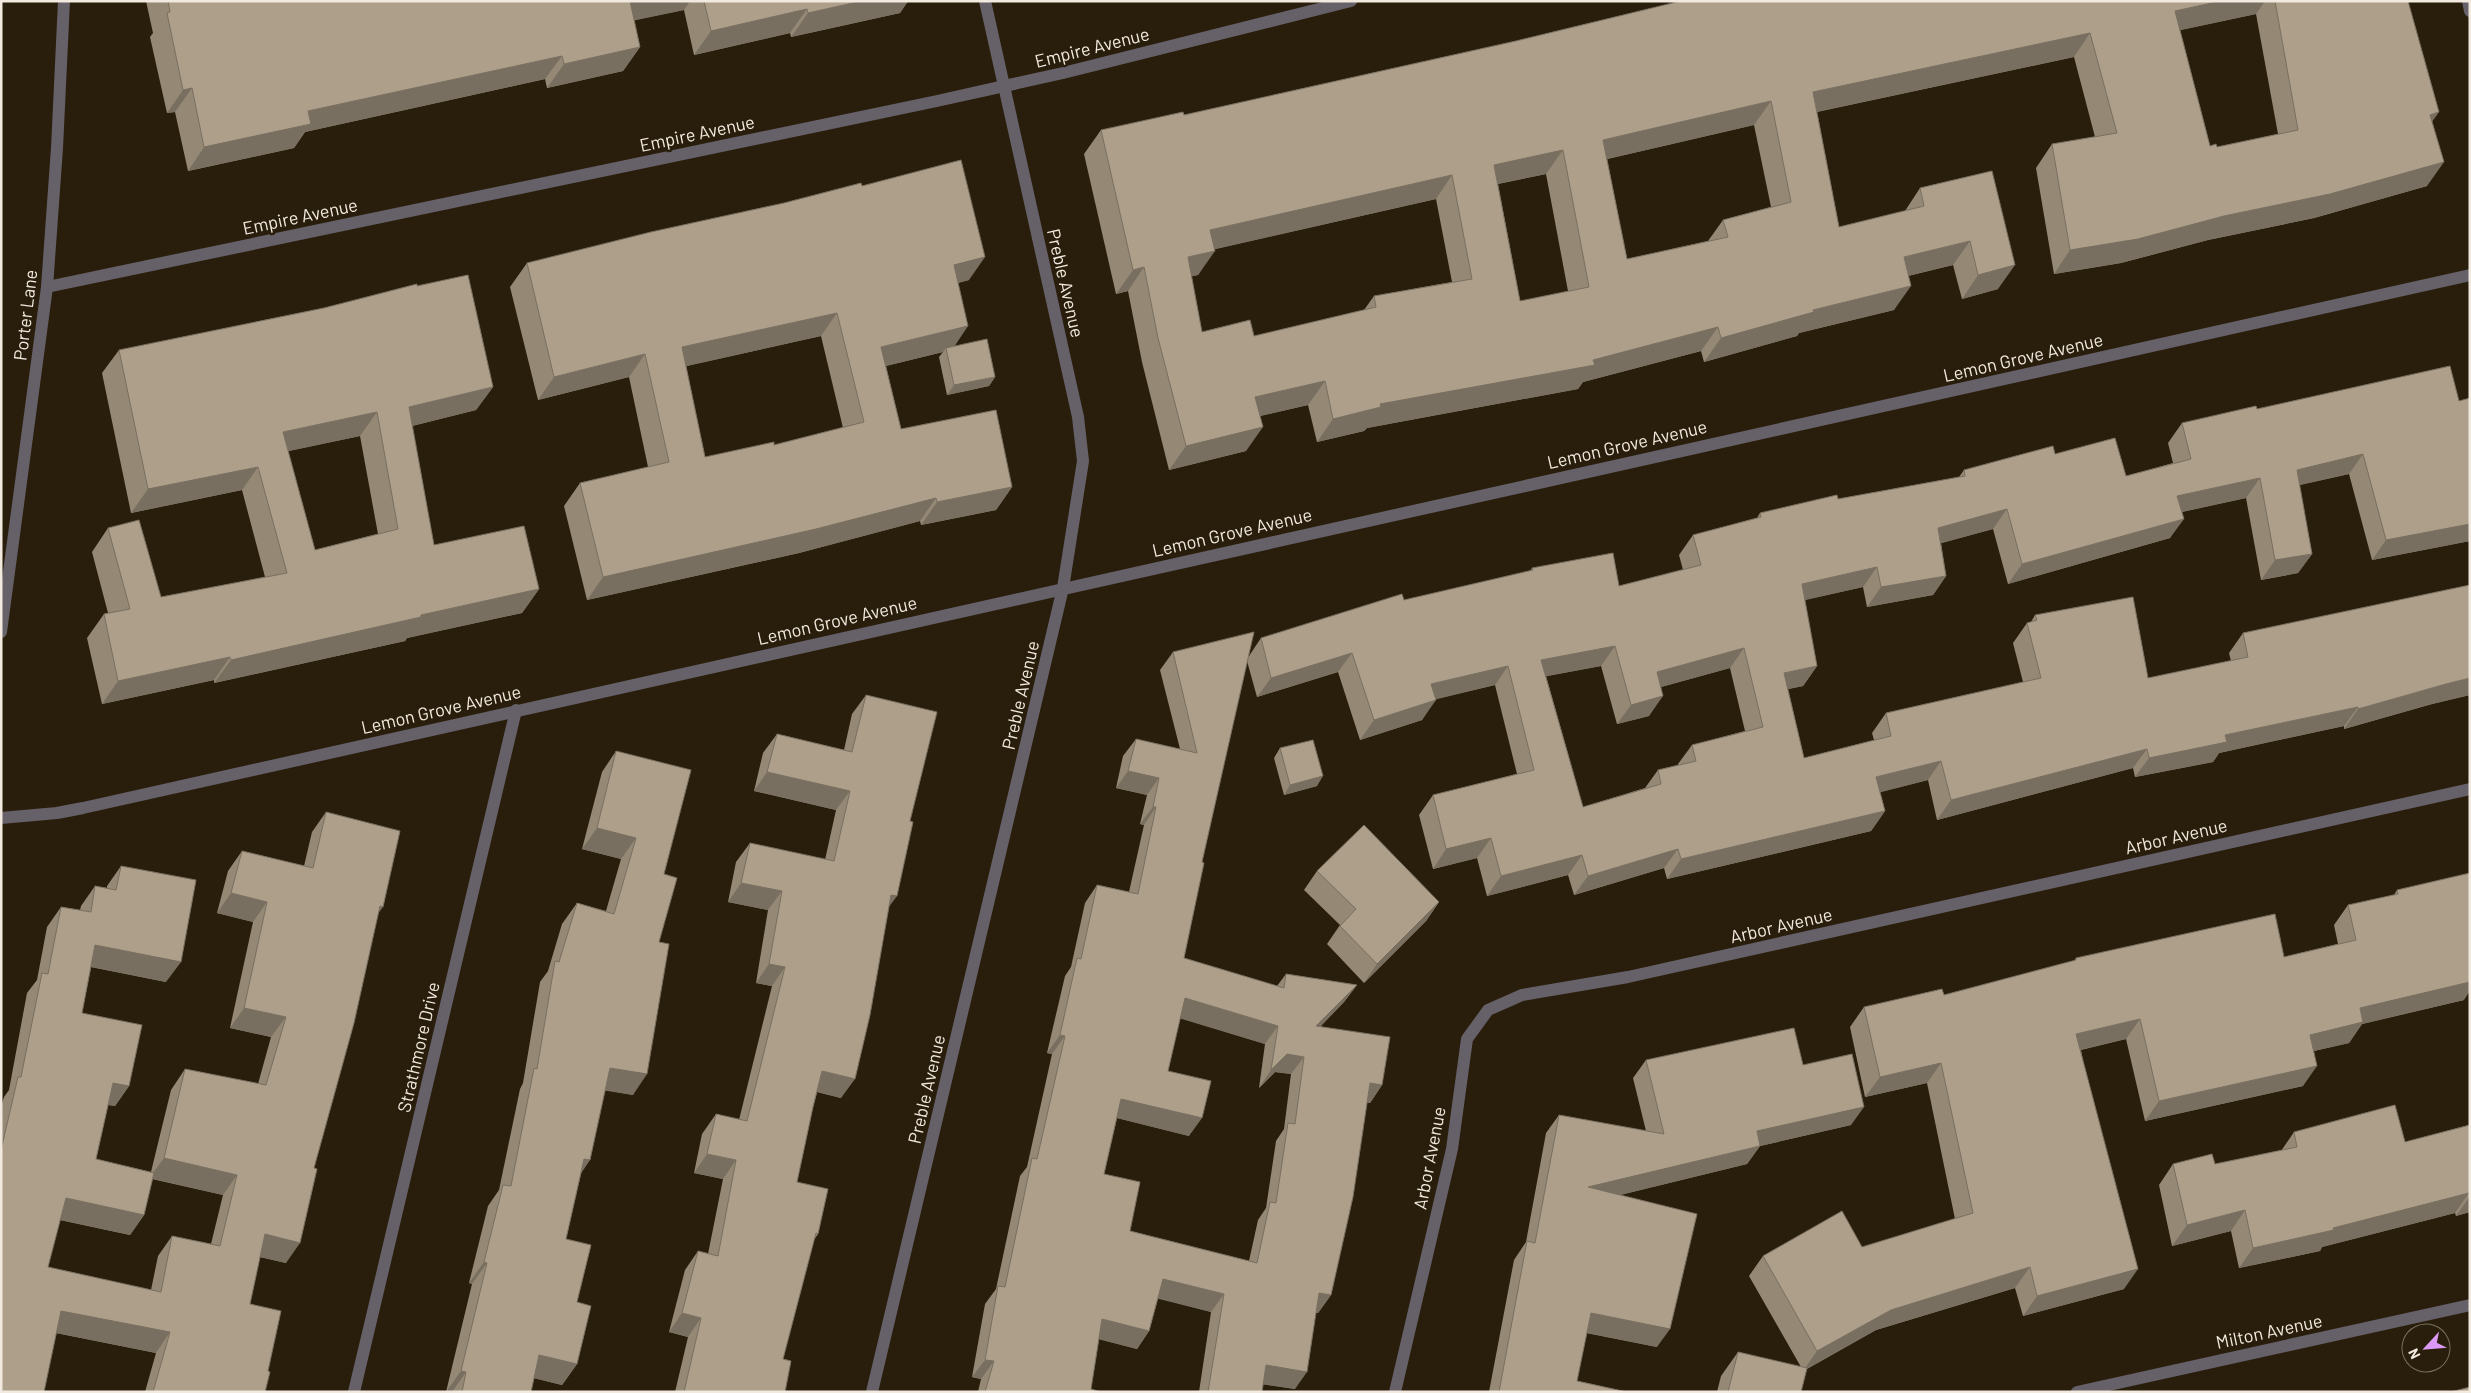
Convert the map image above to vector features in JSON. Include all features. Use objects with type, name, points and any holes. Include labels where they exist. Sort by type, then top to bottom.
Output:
[{"type":"street","name":"Porter Lane","points":[[1,632],[47,287],[57,148],[64,1]]},
{"type":"street","name":"Preble Avenue","points":[[872,1392],[1063,588],[1083,461],[1078,417],[985,1]]},
{"type":"street","name":"Empire Avenue","points":[[47,287],[1004,86],[1351,1]]},
{"type":"street","points":[[2468,1],[2470,11]]},
{"type":"street","name":"Lemon Grove Avenue","points":[[1,818],[57,813],[2470,275]]},
{"type":"street","name":"Strathmore Drive","points":[[354,1392],[516,710]]},
{"type":"street","name":"Arbor Avenue","points":[[1395,1392],[1452,1149],[1467,1039],[1488,1010],[1522,995],[1564,986],[1628,977],[2470,789]]},
{"type":"street","name":"Milton Avenue","points":[[2077,1392],[2470,1305]]},
{"type":"building","points":[[168,1],[630,1],[640,47],[564,64],[562,56],[308,111],[311,124],[204,147],[192,88],[183,90],[167,13],[170,12]]},
{"type":"building","points":[[704,1],[862,1],[808,13],[807,9],[711,31]]},
{"type":"building","points":[[1681,1],[2221,1],[2175,11],[2210,146],[2216,144],[2217,147],[2298,130],[2275,1],[2408,1],[2439,112],[2430,115],[2444,162],[2330,194],[2224,216],[2138,239],[2070,250],[2052,144],[2117,133],[2090,33],[1813,92],[1839,227],[1924,206],[1920,188],[1992,171],[2015,265],[1978,275],[1970,241],[1904,257],[1911,286],[1813,310],[1814,312],[1721,338],[1718,327],[1593,360],[1595,365],[1380,404],[1381,407],[1333,419],[1325,381],[1255,397],[1263,427],[1186,446],[1158,338],[1144,267],[1133,270],[1101,130],[1183,112],[1184,115],[1516,41]],"holes":[[[1771,101],[1791,202],[1723,220],[1728,237],[1627,259],[1603,140]],[[1563,150],[1589,287],[1520,301],[1494,165]],[[1452,175],[1472,279],[1374,296],[1376,307],[1254,336],[1250,320],[1202,332],[1188,257],[1215,251],[1210,230]]]},
{"type":"building","points":[[961,160],[985,257],[954,265],[968,326],[881,347],[901,429],[996,410],[1012,487],[937,502],[936,498],[816,529],[603,577],[580,483],[669,462],[645,354],[554,377],[527,263],[651,232],[784,203],[861,183],[862,186]],"holes":[[[837,313],[864,422],[774,445],[774,442],[705,457],[682,347]]]},
{"type":"building","points":[[468,275],[493,387],[409,407],[434,545],[524,526],[539,589],[231,660],[230,657],[118,681],[104,614],[130,609],[108,528],[139,520],[161,597],[287,573],[258,467],[148,489],[119,350],[324,308],[417,284],[417,286]],"holes":[[[377,412],[398,529],[315,550],[283,432]]]},
{"type":"building","points":[[987,339],[995,377],[954,385],[946,348]]},
{"type":"building","points":[[2450,366],[2459,401],[2470,398],[2470,524],[2386,540],[2363,454],[2297,470],[2312,554],[2275,560],[2260,478],[2177,496],[2184,519],[2022,564],[2007,509],[1938,528],[1946,576],[1881,587],[1877,567],[1802,584],[1817,666],[1784,673],[1804,758],[1891,736],[1886,713],[2041,678],[2027,623],[2037,620],[2035,615],[2133,597],[2148,678],[2248,657],[2243,633],[2470,585],[2470,678],[2358,709],[2358,707],[2225,735],[2227,742],[2149,758],[2147,749],[1951,800],[1941,761],[1876,777],[1885,811],[1681,859],[1678,849],[1588,876],[1582,855],[1501,876],[1491,838],[1446,849],[1433,795],[1534,770],[1508,666],[1431,684],[1436,700],[1374,720],[1352,653],[1271,678],[1261,638],[1402,594],[1404,600],[1533,570],[1532,568],[1613,553],[1619,586],[1701,565],[1693,535],[1761,517],[1760,513],[1837,495],[1838,499],[1965,476],[1964,470],[2053,446],[2055,454],[2115,438],[2126,476],[2191,459],[2182,423],[2256,406],[2257,409]],"holes":[[[1615,646],[1631,705],[1663,696],[1657,672],[1744,648],[1763,727],[1692,745],[1696,761],[1658,770],[1661,784],[1583,807],[1541,660]]]},
{"type":"building","points":[[1254,632],[1202,862],[1204,863],[1184,958],[1284,988],[1286,974],[1357,985],[1316,1026],[1390,1037],[1382,1085],[1370,1083],[1353,1197],[1331,1295],[1319,1293],[1307,1372],[1266,1365],[1262,1392],[1208,1392],[1224,1294],[1163,1279],[1149,1331],[1102,1319],[1091,1389],[1101,1392],[985,1392],[994,1361],[985,1360],[998,1286],[1005,1287],[1032,1158],[1037,1159],[1065,1036],[1060,1035],[1077,958],[1081,959],[1097,885],[1138,894],[1156,807],[1153,807],[1159,778],[1128,771],[1136,739],[1197,753],[1173,652]],"holes":[[[1185,998],[1278,1026],[1271,1070],[1287,1054],[1304,1057],[1295,1124],[1288,1123],[1276,1203],[1270,1202],[1257,1263],[1130,1231],[1140,1182],[1104,1174],[1121,1099],[1202,1118],[1211,1081],[1168,1071]]]},
{"type":"building","points":[[866,695],[937,712],[910,821],[913,822],[897,896],[891,895],[870,1015],[855,1079],[822,1071],[813,1107],[797,1182],[828,1189],[818,1234],[816,1233],[783,1359],[791,1361],[785,1392],[684,1392],[701,1318],[682,1313],[698,1251],[718,1256],[736,1160],[707,1154],[716,1114],[747,1121],[785,967],[769,964],[782,891],[741,883],[750,843],[834,861],[850,791],[767,772],[777,734],[852,752]]},
{"type":"building","points":[[1313,740],[1323,776],[1290,785],[1280,748]]},
{"type":"building","points":[[616,751],[691,770],[664,874],[677,878],[659,942],[669,944],[647,1074],[610,1068],[590,1160],[584,1159],[566,1239],[591,1245],[577,1302],[591,1306],[577,1364],[539,1355],[531,1392],[462,1392],[466,1372],[461,1371],[487,1263],[484,1262],[503,1185],[511,1186],[534,1068],[537,1069],[555,961],[559,962],[577,903],[614,914],[636,838],[597,828]]},
{"type":"building","points":[[326,812],[400,831],[383,907],[380,906],[354,1023],[314,1168],[317,1169],[300,1243],[265,1234],[250,1304],[281,1311],[265,1392],[153,1392],[170,1332],[61,1311],[44,1392],[1,1392],[1,1150],[18,1077],[21,1077],[42,973],[48,974],[61,907],[91,912],[95,886],[116,890],[121,866],[196,880],[181,962],[95,945],[82,1013],[142,1025],[129,1086],[113,1083],[96,1159],[154,1173],[144,1215],[66,1198],[48,1267],[161,1292],[172,1236],[220,1246],[237,1175],[164,1158],[185,1069],[266,1085],[286,1017],[244,1008],[267,902],[231,893],[242,851],[313,868]]},
{"type":"building","points":[[1364,825],[1439,902],[1377,964],[1340,926],[1356,909],[1317,871]]},
{"type":"building","points":[[2470,873],[2470,982],[2360,1008],[2363,1022],[2310,1035],[2317,1066],[2159,1101],[2140,1019],[2076,1034],[2138,1269],[2037,1296],[2030,1267],[1891,1310],[1817,1351],[1763,1256],[1842,1211],[1862,1247],[1973,1213],[1941,1063],[1880,1077],[1864,1007],[1942,989],[1944,995],[2076,960],[2076,958],[2275,914],[2284,957],[2356,940],[2348,905],[2398,894],[2397,890]]},
{"type":"building","points":[[1794,1028],[1803,1065],[1852,1054],[1864,1107],[1757,1131],[1760,1146],[1588,1187],[1697,1214],[1670,1329],[1591,1313],[1577,1381],[1627,1392],[1499,1392],[1527,1241],[1535,1243],[1559,1115],[1664,1134],[1646,1060]]},
{"type":"building","points":[[2395,1105],[2405,1142],[2470,1125],[2470,1195],[2469,1193],[2333,1228],[2334,1230],[2253,1248],[2245,1210],[2187,1225],[2173,1164],[2212,1154],[2215,1164],[2297,1147],[2294,1132]]},
{"type":"building","points":[[1738,1352],[1807,1368],[1801,1392],[1728,1392]]},
{"type":"building","points":[[2470,1387],[2470,1392],[2451,1392]]}]
